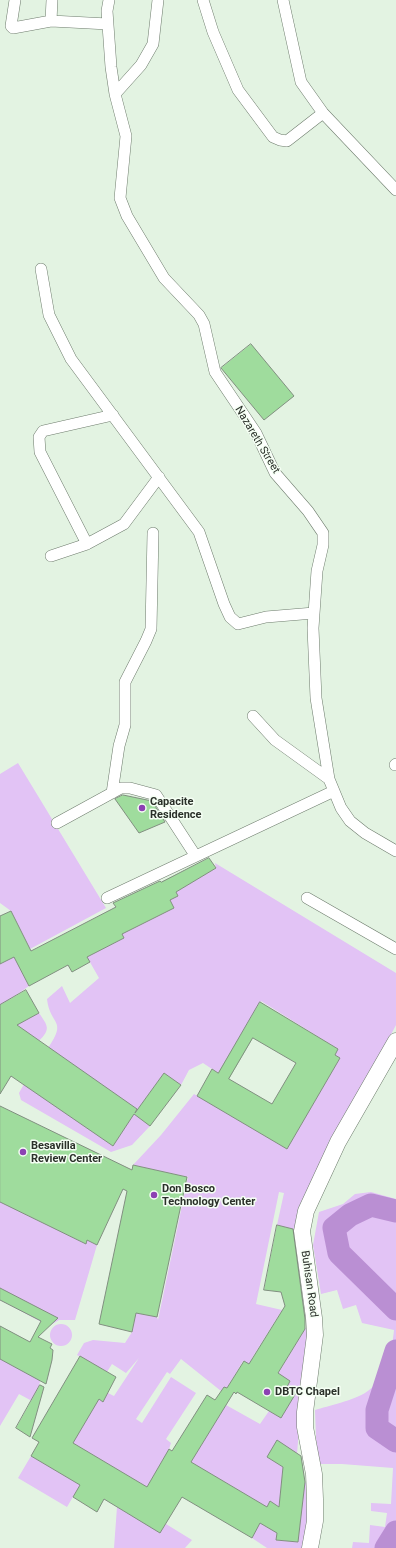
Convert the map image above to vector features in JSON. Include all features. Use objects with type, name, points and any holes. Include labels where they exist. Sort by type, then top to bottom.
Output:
[{"type":"street","points":[[15,0],[11,26],[13,28],[51,21],[108,24]]},
{"type":"street","points":[[51,21],[52,0]]},
{"type":"street","name":"Nazareth Street","points":[[109,0],[107,11],[111,67],[115,94],[126,136],[120,198],[126,216],[164,278],[199,315],[204,324],[215,372],[256,433],[275,473],[308,511],[323,533],[324,545],[317,571],[314,614],[316,698],[329,779],[341,808],[350,821],[365,833],[396,851]]},
{"type":"street","points":[[115,94],[141,65],[153,44],[158,0]]},
{"type":"street","points":[[202,0],[238,90],[273,136],[280,140],[287,141],[323,113]]},
{"type":"street","points":[[283,0],[290,40],[301,82],[323,113],[396,190]]},
{"type":"street","points":[[41,269],[50,315],[70,359],[199,532],[224,604],[233,621],[238,624],[266,617],[314,614]]},
{"type":"street","points":[[87,544],[40,452],[38,437],[43,431],[113,415]]},
{"type":"street","points":[[51,556],[87,544],[124,524],[159,477]]},
{"type":"street","points":[[112,793],[119,746],[125,725],[124,686],[151,629],[153,533]]},
{"type":"street","points":[[253,716],[275,740],[329,779]]},
{"type":"street","points":[[57,823],[121,788],[130,788],[156,795],[195,855]]},
{"type":"street","points":[[107,898],[195,855],[334,791]]},
{"type":"street","points":[[307,898],[396,949]]},
{"type":"street","name":"Buhisan Road","points":[[310,1548],[315,1521],[315,1500],[314,1474],[305,1428],[305,1412],[315,1329],[302,1231],[306,1211],[338,1142],[396,1041]]},
{"type":"shaded area","points":[[18,763],[106,908],[30,949],[11,911],[0,903],[0,774]]},
{"type":"shaded area","points":[[215,863],[396,973],[396,1025],[343,1125],[294,1230],[277,1225],[284,1193],[279,1192],[256,1304],[282,1310],[252,1358],[253,1366],[243,1361],[227,1388],[224,1387],[221,1391],[181,1359],[170,1374],[167,1372],[136,1419],[142,1423],[171,1377],[196,1393],[166,1439],[171,1443],[169,1449],[147,1487],[73,1443],[98,1399],[103,1401],[108,1393],[114,1396],[139,1358],[126,1373],[112,1364],[107,1372],[77,1355],[84,1343],[93,1340],[125,1343],[132,1332],[136,1313],[157,1317],[158,1320],[188,1177],[133,1165],[161,1135],[194,1094],[287,1149],[340,1058],[335,1055],[338,1049],[261,1001],[218,1073],[203,1063],[189,1070],[181,1085],[164,1073],[137,1110],[48,1048],[57,1032],[57,1027],[51,1014],[47,999],[62,986],[70,1003],[99,978],[87,957],[124,938],[110,910],[115,907],[128,931],[174,908],[170,900],[178,896],[176,892],[216,868]]},
{"type":"shaded area","points":[[30,949],[31,951],[15,959],[29,986],[9,1000],[22,1022],[39,1013],[46,1024],[47,1030],[39,1041],[0,1011],[0,964]]},
{"type":"shaded area","points":[[24,1084],[113,1146],[134,1114],[150,1126],[132,1145],[111,1152],[21,1100],[19,1093]]},
{"type":"shaded area","points":[[371,1192],[396,1199],[396,1533],[387,1548],[352,1548],[353,1542],[369,1543],[370,1525],[385,1527],[387,1513],[371,1511],[371,1503],[391,1504],[393,1468],[342,1464],[317,1464],[315,1410],[354,1398],[372,1388],[378,1381],[386,1365],[394,1330],[362,1323],[356,1305],[343,1309],[337,1290],[321,1294],[313,1245],[319,1212],[343,1204],[355,1194]]},
{"type":"shaded area","points":[[0,1202],[86,1244],[87,1240],[97,1245],[75,1320],[59,1320],[49,1326],[0,1300]]},
{"type":"shaded area","points":[[61,1324],[69,1327],[72,1335],[69,1343],[61,1346],[53,1343],[50,1335],[53,1327]]},
{"type":"shaded area","points":[[307,1326],[310,1328],[302,1392],[297,1454],[277,1441],[267,1457],[283,1467],[279,1507],[270,1501],[267,1507],[191,1462],[226,1405],[260,1424],[269,1411],[281,1418],[296,1393],[287,1387],[290,1381],[278,1374]]},
{"type":"shaded area","points":[[0,1359],[34,1377],[46,1359],[38,1389],[32,1401],[19,1394],[0,1426]]},
{"type":"shaded area","points":[[31,1456],[80,1485],[67,1507],[18,1478]]},
{"type":"shaded area","points":[[304,1482],[306,1483],[307,1519],[303,1548],[267,1548],[252,1538],[260,1523],[270,1529],[279,1515],[276,1540],[298,1542]]},
{"type":"shaded area","points":[[117,1507],[160,1532],[166,1524],[192,1540],[185,1548],[114,1548]]},
{"type":"building","points":[[251,344],[294,396],[264,420],[221,368]]},
{"type":"building","name":"Capacite Residence","points":[[123,795],[152,801],[165,822],[139,833],[115,799]]},
{"type":"building","points":[[209,858],[216,868],[176,892],[178,896],[170,900],[174,908],[122,934],[124,938],[87,957],[90,962],[72,972],[68,965],[29,986],[14,957],[0,964],[0,916],[11,911],[31,951],[116,907],[113,903],[160,881],[161,882]]},
{"type":"building","points":[[26,990],[39,1013],[17,1025],[137,1109],[135,1113],[164,1073],[181,1085],[150,1126],[134,1114],[113,1146],[11,1076],[0,1094],[0,1005]]},
{"type":"building","points":[[260,1002],[338,1049],[335,1055],[340,1058],[287,1149],[197,1096],[212,1069],[218,1073]],"holes":[[[253,1038],[296,1063],[272,1104],[229,1079]]]},
{"type":"building","points":[[0,1106],[132,1170],[133,1165],[187,1177],[157,1317],[136,1313],[132,1332],[99,1324],[127,1191],[123,1189],[97,1245],[87,1240],[86,1244],[0,1202]]},
{"type":"building","points":[[277,1225],[293,1229],[305,1319],[305,1329],[278,1373],[290,1381],[287,1387],[296,1393],[281,1418],[237,1392],[236,1394],[234,1392],[191,1462],[267,1507],[270,1501],[279,1507],[283,1467],[267,1457],[277,1440],[301,1456],[305,1482],[298,1542],[276,1540],[277,1533],[260,1523],[252,1538],[182,1497],[160,1533],[104,1499],[97,1512],[73,1497],[80,1485],[31,1456],[39,1442],[32,1438],[80,1356],[116,1377],[103,1402],[99,1399],[73,1443],[147,1487],[169,1449],[172,1451],[207,1395],[215,1400],[224,1387],[227,1388],[244,1361],[249,1364],[285,1306],[281,1292],[264,1290]]},
{"type":"building","points":[[0,1288],[58,1318],[38,1337],[52,1344],[50,1348],[53,1350],[52,1360],[46,1384],[0,1359],[0,1326],[30,1342],[41,1321],[0,1300]]},
{"type":"building","points":[[40,1385],[44,1387],[30,1437],[16,1428]]},
{"type":"waterway","points":[[396,1211],[371,1205],[350,1215],[334,1228],[339,1253],[396,1309]]},
{"type":"waterway","points":[[396,1351],[377,1410],[377,1428],[396,1441]]},
{"type":"waterway","points":[[386,1548],[396,1532]]},
{"type":"place","name":"Capacite Residence","points":[[142,808]]},
{"type":"place","name":"Besavilla Review Center","points":[[23,1152]]},
{"type":"place","name":"Don Bosco Technology Center","points":[[154,1195]]},
{"type":"place","name":"DBTC Chapel","points":[[267,1392]]}]
